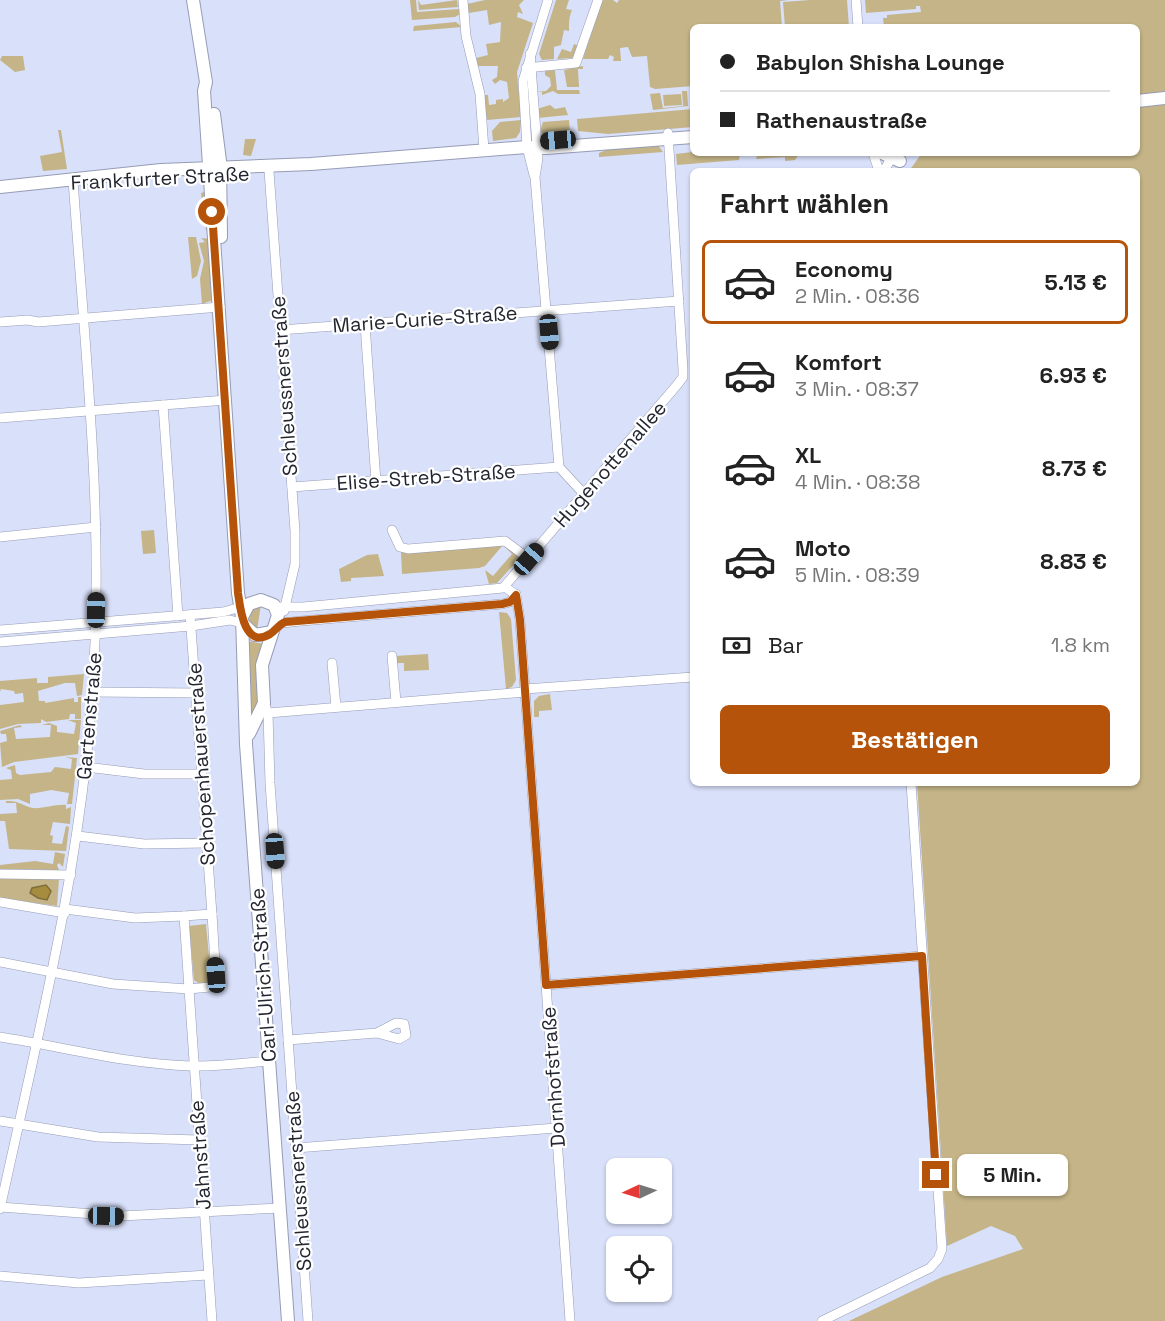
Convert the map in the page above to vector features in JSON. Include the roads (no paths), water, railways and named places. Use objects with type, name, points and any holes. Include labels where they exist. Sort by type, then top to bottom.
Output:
[{"type":"main road","points":[[193,0],[206,82],[215,171]]},
{"type":"main road","points":[[206,82],[210,90],[218,138],[215,171]]},
{"type":"main road","points":[[1140,100],[1165,98]]},
{"type":"main road","name":"Frankfurter Straße","points":[[4,186],[265,169],[484,150],[546,148],[668,136],[690,131]]},
{"type":"main road","name":"Frankfurter Straße","points":[[668,136],[690,137]]},
{"type":"main road","points":[[218,138],[229,157],[265,169]]},
{"type":"main road","name":"Carl-Ulrich-Straße","points":[[215,171],[220,307],[237,574],[244,614],[248,759],[288,1321]]},
{"type":"main road","points":[[237,574],[249,594],[244,614],[255,635],[264,636],[279,615]]},
{"type":"main road","points":[[244,614],[279,615]]},
{"type":"main road","name":"Schleussnerstraße","points":[[248,759],[249,731],[266,708],[264,653],[279,615]]},
{"type":"street","points":[[463,0],[468,46],[480,94],[484,150]]},
{"type":"street","points":[[548,0],[522,87],[535,177],[560,467],[584,494]]},
{"type":"street","points":[[528,68],[576,63],[598,0]]},
{"type":"street","points":[[856,0],[858,24]]},
{"type":"street","name":"Hugenottenallee","points":[[505,587],[681,380],[683,369],[668,136]]},
{"type":"street","points":[[884,168],[894,157]]},
{"type":"street","name":"Schleussnerstraße","points":[[265,169],[280,330],[296,550],[279,615]]},
{"type":"street","name":"Gartenstraße","points":[[0,1208],[65,911],[78,836],[93,692],[96,528],[73,181]]},
{"type":"street","name":"Marie-Curie-Straße","points":[[280,330],[547,309],[679,302]]},
{"type":"street","points":[[0,322],[28,320],[38,322],[220,307]]},
{"type":"street","points":[[365,324],[376,482]]},
{"type":"street","points":[[0,418],[226,400]]},
{"type":"street","points":[[163,405],[178,616]]},
{"type":"street","name":"Elise-Streb-Straße","points":[[292,488],[560,467]]},
{"type":"street","points":[[0,537],[96,528]]},
{"type":"street","points":[[392,530],[400,547],[505,541],[529,559]]},
{"type":"street","points":[[279,615],[502,604],[510,602],[516,595],[517,573]]},
{"type":"street","points":[[279,615],[492,591],[505,587],[516,595]]},
{"type":"street","name":"Dornhofstraße","points":[[516,595],[525,691],[570,1321]]},
{"type":"street","points":[[0,630],[190,615],[244,614]]},
{"type":"street","points":[[0,642],[191,626],[231,620],[244,614]]},
{"type":"street","points":[[210,623],[225,623],[238,627],[244,614]]},
{"type":"street","name":"Schopenhauerstraße","points":[[189,989],[210,987],[216,980],[190,615]]},
{"type":"street","points":[[392,656],[396,702]]},
{"type":"street","points":[[332,663],[336,707]]},
{"type":"street","points":[[266,708],[336,707],[690,676]]},
{"type":"street","points":[[93,692],[196,693]]},
{"type":"street","name":"Schleussnerstraße","points":[[266,708],[308,1321]]},
{"type":"street","points":[[86,767],[144,774],[202,774]]},
{"type":"street","points":[[822,1321],[932,1267],[940,1256],[942,1245],[911,786]]},
{"type":"street","points":[[78,836],[144,844],[207,843]]},
{"type":"street","points":[[0,874],[71,875]]},
{"type":"street","points":[[0,902],[135,918],[212,914]]},
{"type":"street","name":"Jahnstraße","points":[[184,916],[212,1321]]},
{"type":"street","points":[[546,985],[922,956]]},
{"type":"street","points":[[0,962],[124,986],[189,989]]},
{"type":"street","points":[[288,1040],[377,1033]]},
{"type":"street","points":[[0,1037],[113,1058],[194,1066],[269,1061]]},
{"type":"street","points":[[0,1121],[122,1139],[199,1140]]},
{"type":"street","points":[[296,1148],[556,1128]]},
{"type":"street","points":[[0,1208],[106,1216],[280,1208]]},
{"type":"street","points":[[0,1276],[79,1283],[208,1275]]}]
